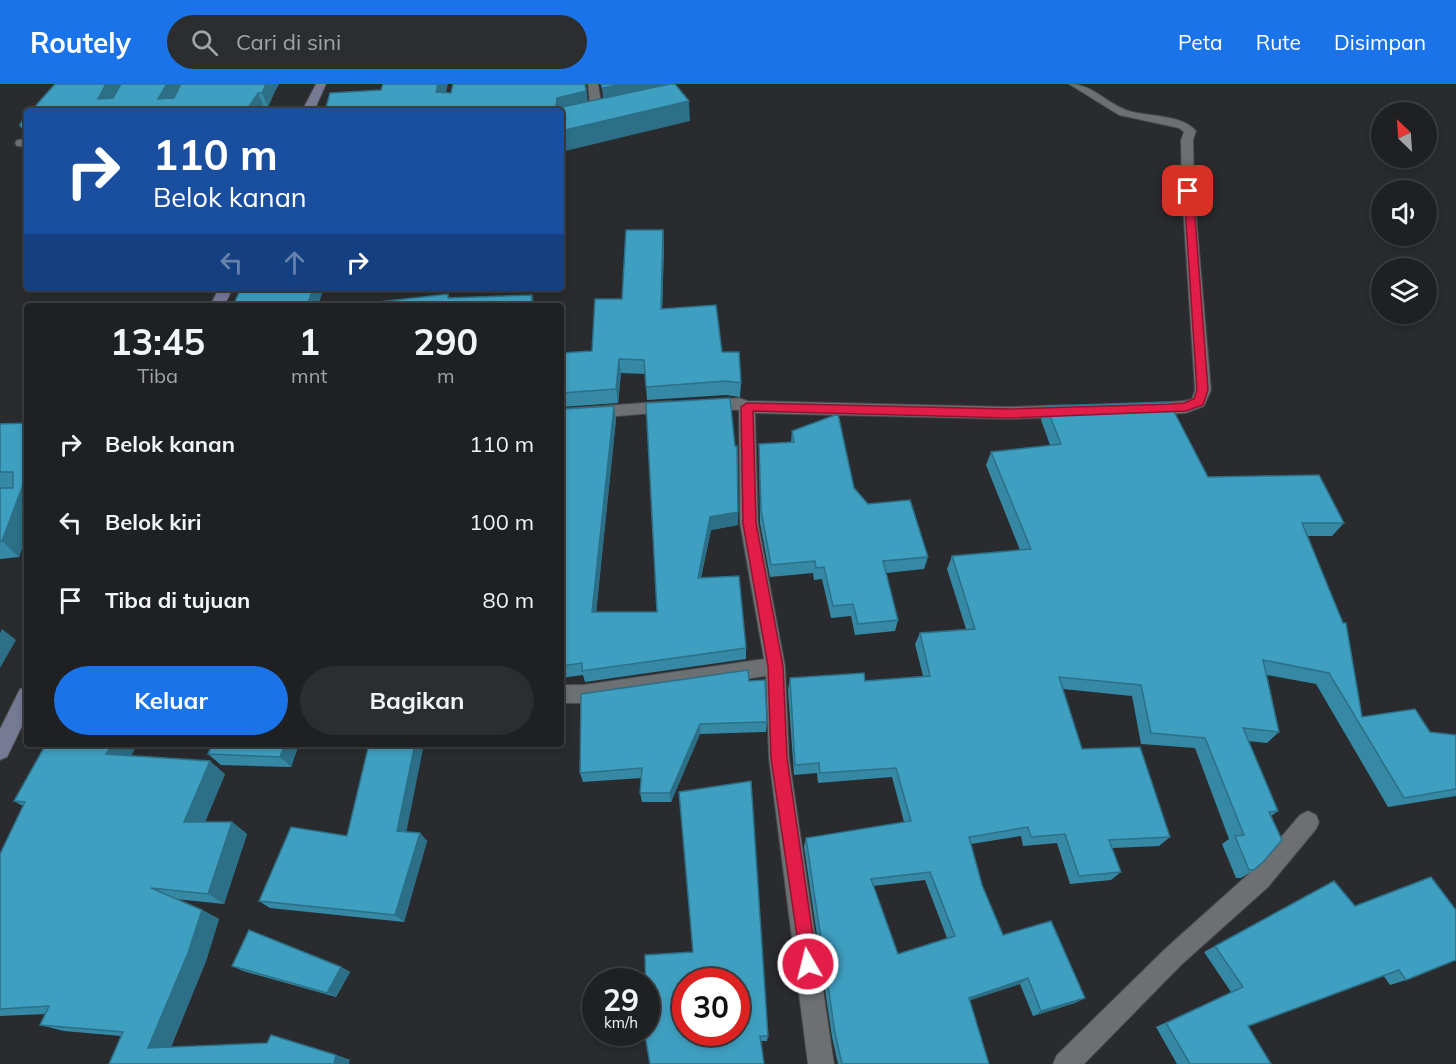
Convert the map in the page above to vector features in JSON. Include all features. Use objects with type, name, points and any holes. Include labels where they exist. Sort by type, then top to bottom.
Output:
[{"type":"main road","points":[[309,108],[321,84]]},
{"type":"main road","points":[[0,750],[24,705]]},
{"type":"street","points":[[593,84],[597,115]]},
{"type":"street","points":[[1074,84],[1123,114],[1183,125],[1190,131],[1187,140],[1188,191],[1203,390],[1199,402],[1186,407],[1136,409]]},
{"type":"street","points":[[564,415],[726,403],[747,407],[1009,413],[1078,411]]},
{"type":"street","points":[[747,407],[749,523],[775,666],[779,758],[818,1032],[820,1064]]},
{"type":"street","points":[[564,694],[583,694],[775,666]]},
{"type":"street","points":[[1066,1064],[1173,957],[1260,879],[1308,822]]},
{"type":"building","points":[[55,84],[106,84],[98,99],[113,98],[121,84],[167,84],[158,99],[174,98],[181,84],[266,84],[262,93],[258,93],[248,108],[34,108]]},
{"type":"building","points":[[383,84],[438,84],[436,92],[451,93],[453,84],[585,84],[586,91],[557,98],[558,108],[326,108],[330,93],[381,90]]},
{"type":"building","points":[[601,84],[623,84],[602,88]]},
{"type":"building","points":[[670,84],[675,84],[689,101],[564,130],[564,108],[558,108]]},
{"type":"building","points":[[626,230],[663,230],[661,309],[716,305],[722,352],[739,352],[741,383],[726,381],[646,387],[644,360],[619,359],[616,389],[564,393],[564,353],[592,351],[595,299],[622,299]]},
{"type":"building","points":[[240,291],[312,291],[308,303],[234,303]]},
{"type":"building","points":[[448,294],[448,298],[532,295],[531,303],[369,303]]},
{"type":"building","points":[[730,398],[735,446],[737,446],[738,512],[710,517],[698,578],[739,576],[746,648],[582,671],[582,663],[564,666],[564,409],[614,406],[592,612],[657,612],[646,403]]},
{"type":"building","points":[[1169,402],[1208,477],[1319,475],[1344,523],[1302,523],[1343,623],[1346,623],[1362,717],[1415,709],[1430,732],[1456,735],[1456,789],[1404,798],[1329,673],[1263,660],[1279,732],[1243,728],[1278,811],[1269,812],[1282,840],[1264,861],[1254,870],[1249,870],[1235,836],[1244,835],[1205,738],[1151,733],[1141,685],[1059,677],[1082,749],[1140,747],[1170,837],[1109,840],[1121,872],[1079,876],[1065,834],[1031,837],[1028,827],[969,837],[982,885],[1003,935],[1051,921],[1085,998],[1041,1011],[1028,978],[969,998],[989,1064],[842,1064],[835,1033],[806,838],[911,821],[896,768],[820,773],[819,763],[795,765],[790,678],[864,673],[865,681],[930,676],[920,633],[975,629],[952,556],[1031,549],[991,452],[1061,444],[1046,406]],"holes":[[[930,872],[955,936],[898,954],[871,879]]]},
{"type":"building","points":[[838,414],[854,488],[868,504],[910,500],[928,557],[883,561],[898,620],[858,624],[853,604],[833,606],[824,567],[816,568],[815,561],[771,565],[761,510],[759,444],[794,442],[792,431]]},
{"type":"building","points":[[24,423],[24,482],[0,542],[0,488],[13,488],[13,472],[0,472],[0,424]]},
{"type":"building","points":[[748,670],[749,681],[765,680],[767,722],[700,724],[670,793],[640,793],[642,768],[580,773],[581,694]]},
{"type":"building","points":[[44,747],[110,747],[106,754],[210,761],[184,822],[232,822],[208,894],[151,888],[202,910],[188,953],[148,1048],[267,1043],[271,1035],[336,1055],[334,1064],[109,1064],[123,1032],[40,1025],[49,1006],[0,1009],[0,854],[25,802],[14,801]]},
{"type":"building","points":[[211,747],[284,747],[280,757],[208,754]]},
{"type":"building","points":[[368,747],[414,747],[397,831],[420,833],[395,915],[259,901],[291,827],[347,836]]},
{"type":"building","points":[[751,781],[768,1036],[760,1036],[764,1064],[650,1064],[647,1046],[660,1046],[660,968],[645,968],[645,955],[693,952],[679,792]]},
{"type":"building","points":[[1431,877],[1456,910],[1456,960],[1406,980],[1399,970],[1248,1026],[1271,1064],[1190,1064],[1166,1023],[1243,987],[1215,946],[1334,881],[1355,906]]},
{"type":"building","points":[[249,930],[341,967],[327,993],[232,966]]},
{"type":"route","points":[[808,964],[779,758],[775,666],[749,523],[747,407],[1009,413],[1171,408],[1186,407],[1199,402],[1203,390],[1188,191]]}]
